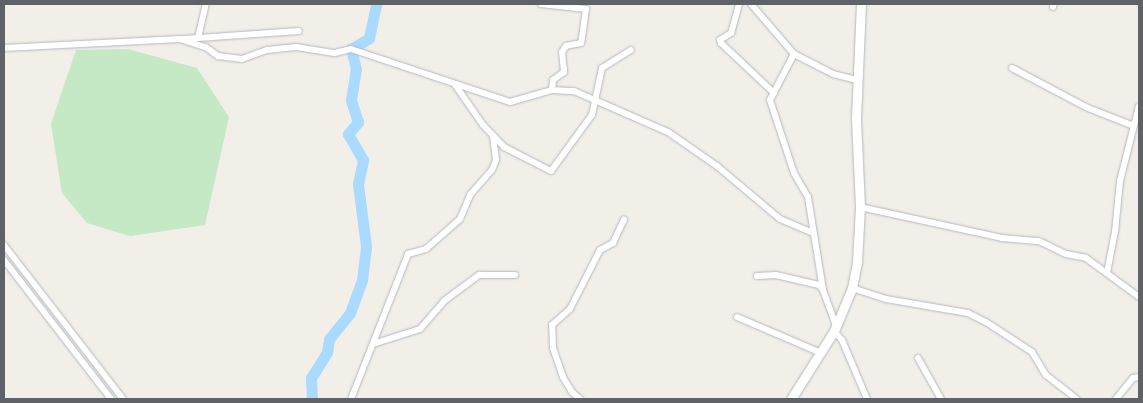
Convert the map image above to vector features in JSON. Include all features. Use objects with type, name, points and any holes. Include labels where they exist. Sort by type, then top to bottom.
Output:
[{"type":"street","points":[[198,38],[206,4]]},
{"type":"street","points":[[541,4],[586,9],[581,43],[566,46],[562,52],[564,72],[553,80],[552,90]]},
{"type":"street","points":[[740,4],[731,32],[720,40],[721,43],[774,93]]},
{"type":"street","points":[[751,4],[794,54],[833,74],[857,80]]},
{"type":"street","points":[[791,399],[822,353],[835,328],[852,288],[860,243],[857,80],[861,4]]},
{"type":"street","points":[[4,48],[300,31]]},
{"type":"street","points":[[180,39],[207,48],[218,56],[242,59],[278,49],[296,48],[334,53],[350,49],[392,65],[415,68],[456,86],[510,102],[552,90],[564,89],[598,100],[668,132],[717,166],[780,219],[813,233]]},
{"type":"street","points":[[456,86],[493,136],[512,152],[551,171],[592,116],[598,100],[602,68],[631,50]]},
{"type":"street","points":[[794,54],[770,100],[794,173],[808,197],[814,220],[813,233],[823,290],[835,328],[867,399]]},
{"type":"street","points":[[1012,68],[1080,104],[1136,123]]},
{"type":"street","points":[[1107,273],[1115,232],[1120,181],[1139,106]]},
{"type":"street","points":[[352,399],[408,254],[426,249],[454,226],[470,195],[492,170],[496,160],[493,136]]},
{"type":"street","points":[[860,207],[1002,238],[1039,241],[1066,254],[1086,258],[1139,298]]},
{"type":"street","points":[[580,399],[572,392],[563,377],[553,348],[552,325],[570,309],[600,250],[613,243],[624,219]]},
{"type":"street","points":[[4,244],[123,399]]},
{"type":"street","points":[[4,260],[111,399]]},
{"type":"street","points":[[372,344],[420,329],[444,301],[479,275],[515,275]]},
{"type":"street","points":[[757,276],[776,275],[819,285],[823,290]]},
{"type":"street","points":[[852,288],[897,301],[968,314],[986,322],[1032,352],[1046,375],[1077,399]]},
{"type":"street","points":[[736,317],[822,353]]},
{"type":"street","points":[[918,358],[942,399]]},
{"type":"street","points":[[1116,399],[1133,378],[1139,378]]},
{"type":"green space","points":[[128,49],[197,68],[229,117],[205,225],[130,236],[87,223],[62,193],[51,124],[76,50]]},
{"type":"waterway","points":[[312,399],[311,378],[327,352],[329,339],[350,313],[362,280],[366,246],[358,184],[363,160],[348,134],[358,122],[351,100],[356,69],[351,49],[369,38],[376,4]]}]
